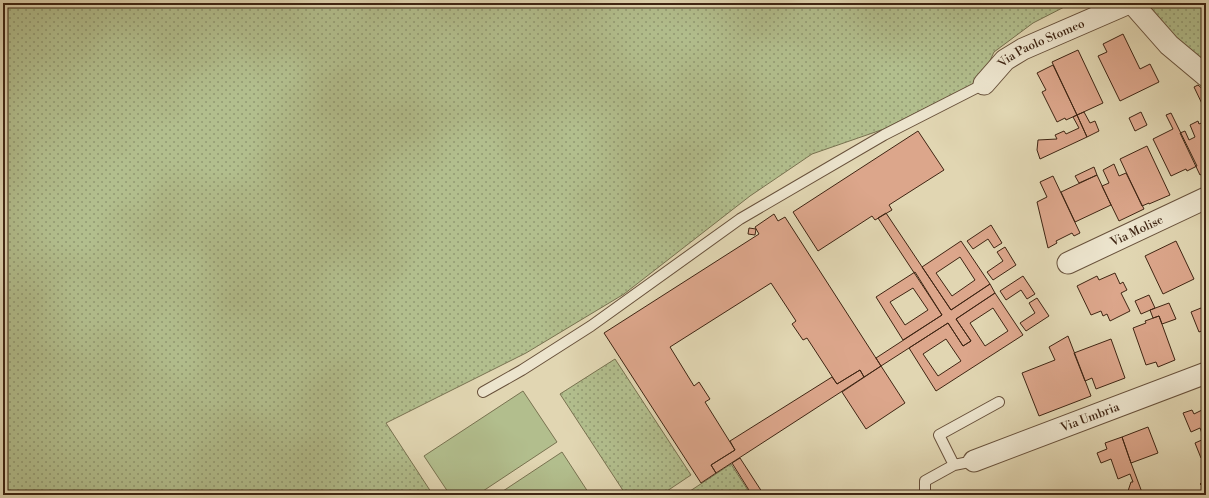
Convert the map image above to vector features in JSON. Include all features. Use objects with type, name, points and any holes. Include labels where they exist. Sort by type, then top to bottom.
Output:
[{"type":"street","name":"Via Paolo Stomeo","points":[[984,84],[1005,60],[1023,50],[1129,3]]},
{"type":"street","points":[[1132,3],[1169,44],[1206,76]]},
{"type":"street","name":"Via Molise","points":[[1068,263],[1206,198]]},
{"type":"street","name":"Via Umbria","points":[[964,463],[1206,373]]},
{"type":"lane","points":[[483,392],[522,370],[591,326],[740,219],[884,135],[984,84]]},
{"type":"lane","points":[[925,495],[925,481],[964,463],[939,435],[999,402]]},
{"type":"green space","points":[[3,3],[1072,3],[1033,23],[994,52],[981,80],[884,129],[812,154],[750,196],[624,294],[526,353],[386,423],[433,495],[3,495]]},
{"type":"green space","points":[[1142,3],[1206,3],[1206,68]]},
{"type":"green space","points":[[615,359],[691,475],[661,495],[626,495],[560,394]]},
{"type":"green space","points":[[523,391],[557,442],[477,495],[450,495],[424,456]]},
{"type":"green space","points":[[562,452],[590,495],[497,495]]},
{"type":"green space","points":[[731,464],[751,495],[684,495]]},
{"type":"building","points":[[1123,34],[1140,69],[1150,64],[1159,82],[1120,101],[1098,56],[1107,52],[1103,44]]},
{"type":"building","points":[[1078,50],[1103,103],[1077,115],[1052,62]]},
{"type":"building","points":[[1053,65],[1077,115],[1057,122],[1042,92],[1046,90],[1037,73]]},
{"type":"building","points":[[1198,85],[1206,92],[1205,110],[1194,87]]},
{"type":"building","points":[[1084,112],[1090,123],[1095,121],[1099,131],[1087,137],[1077,115]]},
{"type":"building","points":[[1141,112],[1147,125],[1135,131],[1129,118]]},
{"type":"building","points":[[1171,113],[1197,166],[1171,176],[1153,139],[1173,129],[1166,115]]},
{"type":"building","points":[[1077,115],[1087,137],[1040,159],[1037,150],[1038,140],[1057,139],[1055,135],[1064,131],[1066,134],[1079,128],[1073,117]]},
{"type":"building","points":[[1198,121],[1199,124],[1206,121],[1206,172],[1200,175],[1180,133],[1185,131],[1189,140],[1195,137],[1190,125]]},
{"type":"building","points":[[918,131],[944,170],[889,205],[892,210],[875,220],[872,216],[818,251],[793,212]]},
{"type":"building","points":[[1147,146],[1170,195],[1142,206],[1120,159]]},
{"type":"building","points":[[1114,164],[1119,176],[1126,173],[1144,209],[1119,221],[1102,186],[1109,183],[1103,170]]},
{"type":"building","points":[[1094,167],[1097,175],[1079,183],[1075,176]]},
{"type":"building","points":[[1097,175],[1111,205],[1075,222],[1061,192]]},
{"type":"building","points":[[1053,176],[1080,233],[1074,236],[1072,233],[1056,241],[1057,243],[1048,248],[1037,202],[1047,197],[1040,182]]},
{"type":"building","points":[[886,213],[951,310],[990,284],[995,293],[956,319],[971,341],[963,346],[948,323],[881,366],[876,358],[942,315],[878,218]]},
{"type":"building","points":[[774,214],[778,221],[785,217],[881,366],[864,377],[860,370],[837,384],[807,338],[803,340],[792,324],[796,321],[771,283],[670,347],[694,386],[699,382],[710,399],[705,402],[735,450],[711,465],[716,473],[701,483],[604,333],[759,234],[755,227]]},
{"type":"building","points":[[991,225],[1002,243],[994,248],[988,239],[973,249],[967,241]]},
{"type":"building","points":[[749,228],[756,229],[755,235],[748,234]]},
{"type":"building","points":[[961,241],[990,284],[951,310],[922,267]],"holes":[[[960,257],[975,280],[952,296],[936,273]]]},
{"type":"building","points":[[1176,241],[1194,279],[1163,294],[1145,256]]},
{"type":"building","points":[[1005,247],[1016,265],[993,280],[987,272],[1003,261],[997,252]]},
{"type":"building","points":[[915,272],[942,315],[903,340],[876,297]],"holes":[[[913,288],[928,310],[905,325],[890,302]]]},
{"type":"building","points":[[1115,273],[1120,284],[1123,282],[1127,290],[1121,293],[1130,311],[1110,321],[1107,314],[1103,316],[1101,311],[1091,315],[1077,286],[1097,276],[1099,280]]},
{"type":"building","points":[[1023,276],[1035,294],[1027,299],[1021,290],[1006,300],[1000,291]]},
{"type":"building","points":[[995,293],[1023,335],[936,391],[909,348],[948,323],[963,346],[971,341],[956,319]],"holes":[[[993,308],[1008,331],[985,346],[970,323]],[[946,339],[961,361],[938,376],[923,354]]]},
{"type":"building","points":[[1149,295],[1155,308],[1141,314],[1135,301]]},
{"type":"building","points":[[1037,298],[1049,316],[1026,331],[1020,323],[1035,313],[1029,303]]},
{"type":"building","points":[[1169,303],[1176,319],[1162,324],[1159,316],[1153,318],[1150,310]]},
{"type":"building","points":[[1206,306],[1206,329],[1199,332],[1191,312]]},
{"type":"building","points":[[1159,316],[1175,360],[1158,367],[1156,362],[1146,365],[1133,328],[1146,323],[1145,321]]},
{"type":"building","points":[[1068,336],[1091,396],[1039,416],[1022,373],[1055,360],[1049,347]]},
{"type":"building","points":[[1111,339],[1125,378],[1096,389],[1092,378],[1085,381],[1074,353]]},
{"type":"building","points":[[881,366],[905,403],[866,429],[842,392]]},
{"type":"building","points":[[860,370],[864,377],[716,473],[711,465],[735,450],[730,441],[832,377],[837,384]]},
{"type":"building","points":[[1206,408],[1206,456],[1201,458],[1195,443],[1204,439],[1200,428],[1191,432],[1183,413],[1192,410],[1194,414]]},
{"type":"building","points":[[1148,427],[1158,453],[1131,463],[1122,437]]},
{"type":"building","points":[[1122,437],[1143,495],[1128,491],[1131,482],[1133,482],[1130,474],[1118,479],[1111,459],[1101,463],[1097,453],[1107,449],[1105,443]]},
{"type":"building","points":[[740,458],[764,495],[752,495],[732,463]]},
{"type":"building","points":[[1206,478],[1206,490],[1200,484]]}]
